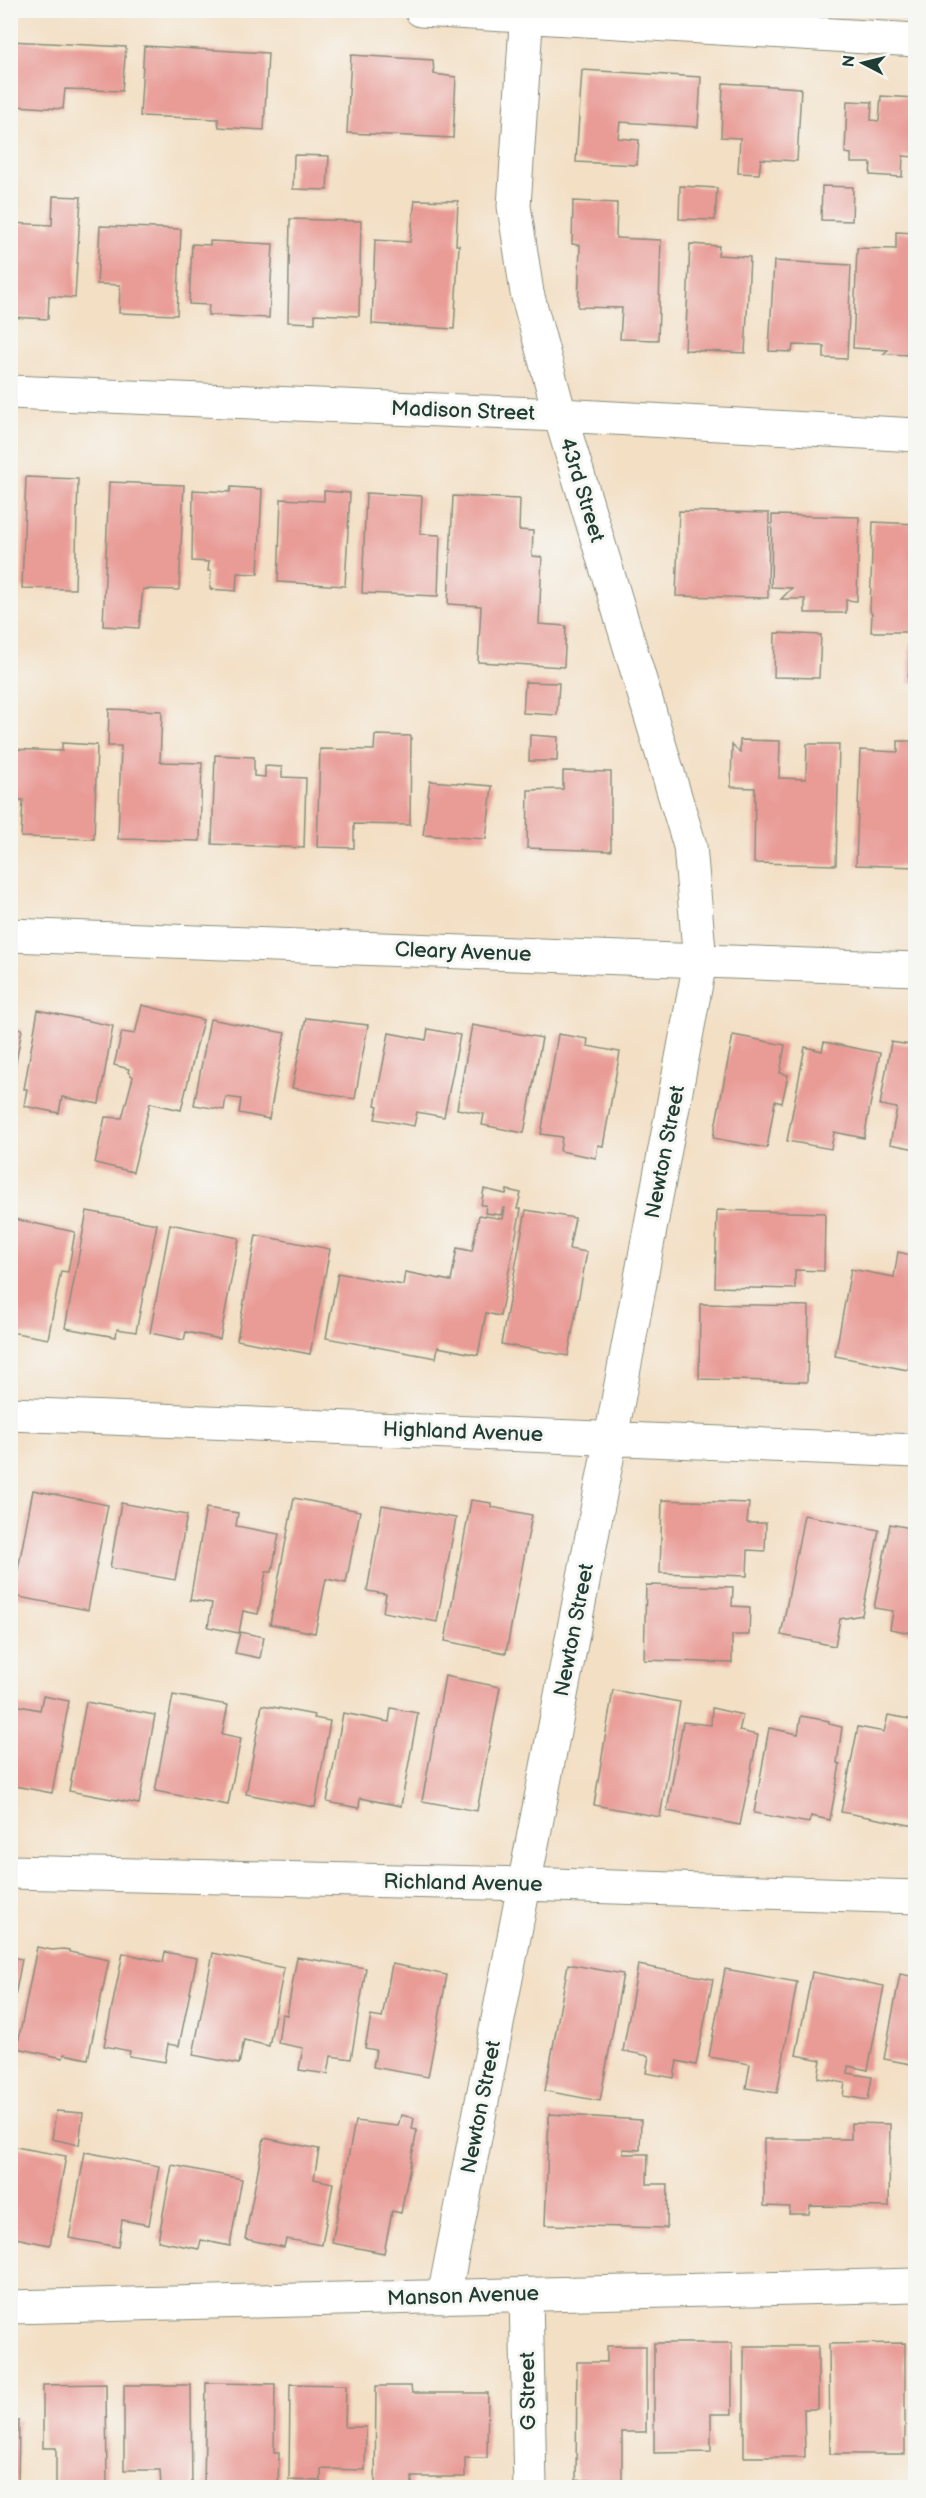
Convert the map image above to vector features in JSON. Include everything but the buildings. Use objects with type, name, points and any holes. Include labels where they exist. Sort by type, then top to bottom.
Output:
[{"type":"street","points":[[421,10],[526,14],[915,40]]},
{"type":"street","name":"43rd Street","points":[[526,14],[514,206],[527,293],[560,415],[690,846],[700,962]]},
{"type":"street","name":"Madison Street","points":[[10,392],[560,415],[915,435]]},
{"type":"street","name":"Cleary Avenue","points":[[10,934],[915,969]]},
{"type":"street","name":"Newton Street","points":[[444,2297],[611,1438],[700,962]]},
{"type":"street","name":"Highland Avenue","points":[[10,1414],[915,1451]]},
{"type":"street","name":"Richland Avenue","points":[[10,1872],[524,1884],[915,1897]]},
{"type":"street","name":"Manson Avenue","points":[[10,2307],[915,2285]]},
{"type":"street","name":"G Street","points":[[526,2294],[530,2487]]}]
